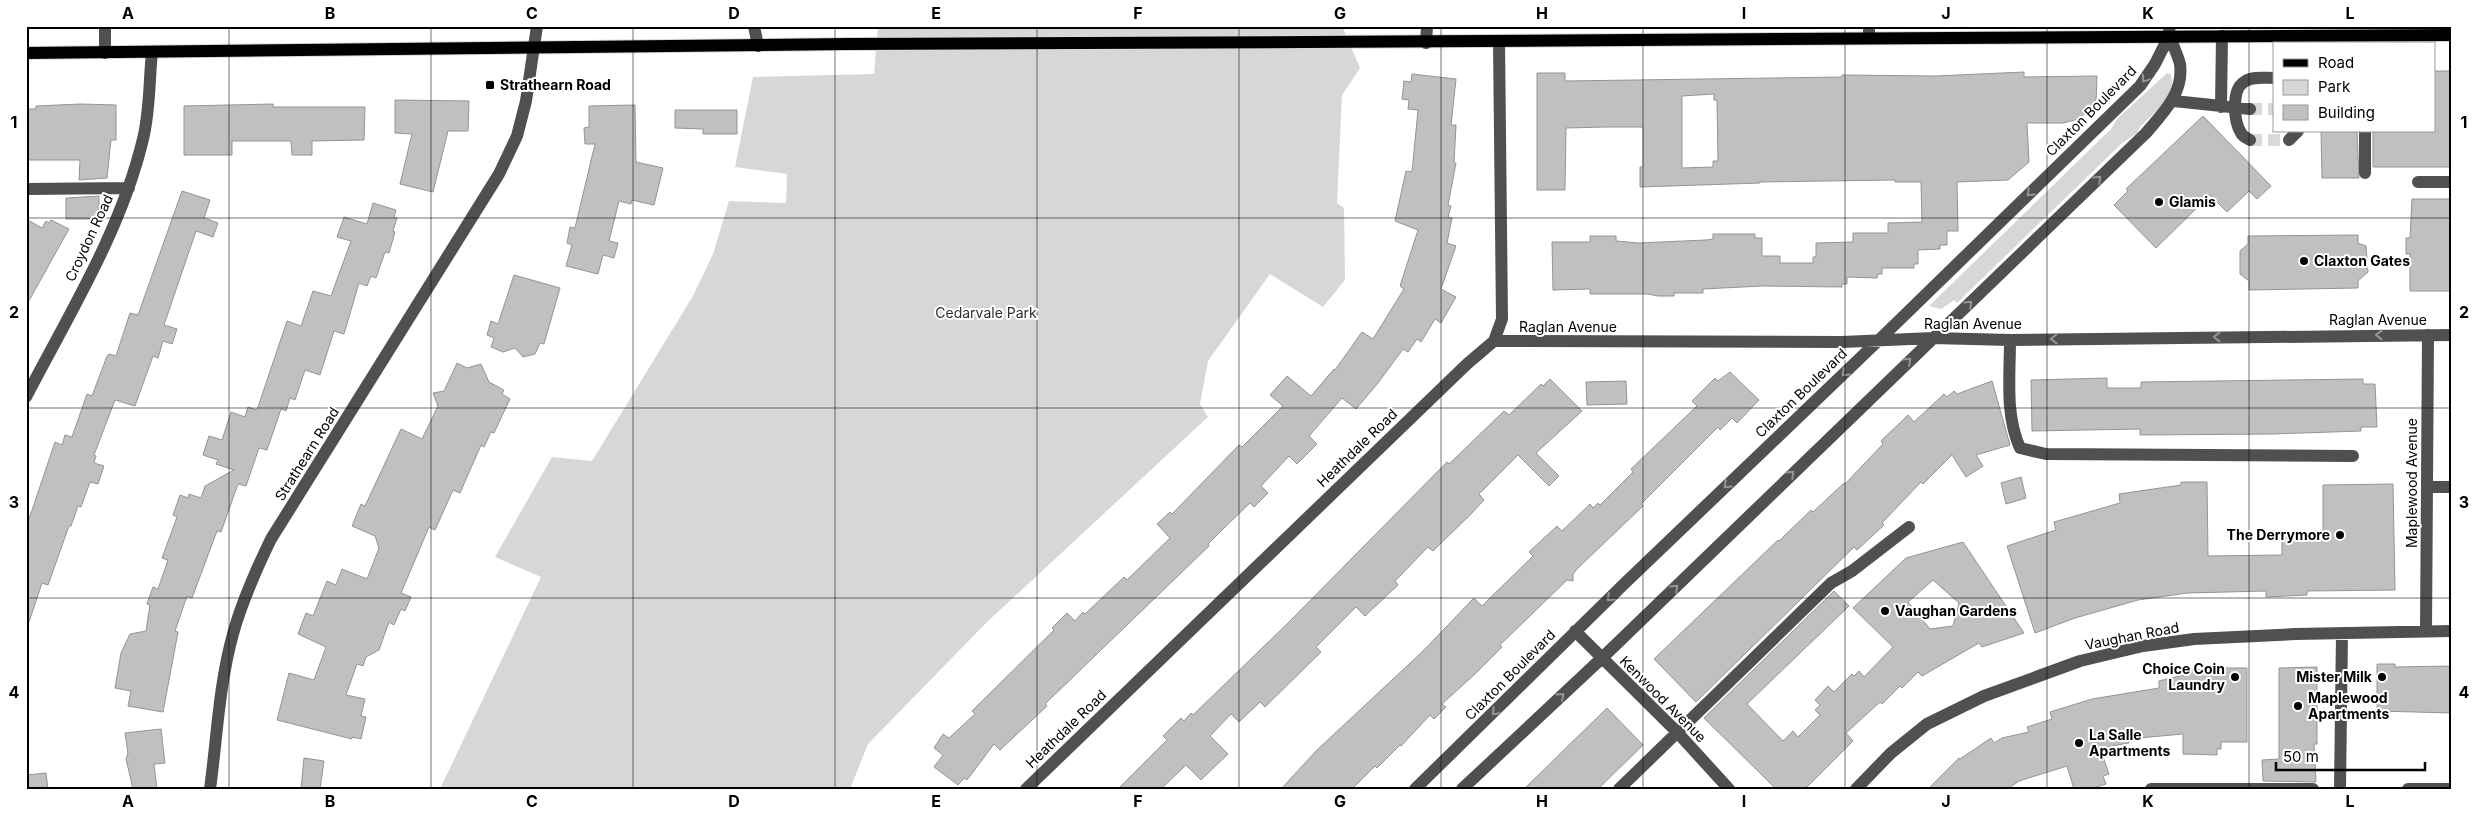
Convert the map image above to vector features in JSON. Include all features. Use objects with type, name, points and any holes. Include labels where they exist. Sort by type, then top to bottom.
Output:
[{"type":"main road","points":[[26,53],[533,49],[849,44],[1426,43],[1869,32],[2169,31],[2299,40],[2452,35]]},
{"type":"street","points":[[105,26],[105,53]]},
{"type":"street","name":"Strathearn Road","points":[[210,789],[232,636],[255,572],[271,539],[499,174],[519,127],[526,101],[537,26]]},
{"type":"street","points":[[754,26],[758,46]]},
{"type":"street","points":[[1426,43],[1427,26]]},
{"type":"street","points":[[1462,789],[1602,658],[2146,133],[2174,101],[2178,86],[2180,64],[2169,31]]},
{"type":"street","name":"Claxton Boulevard","points":[[1415,789],[1575,631],[1880,339],[2140,86],[2155,64],[2169,31]]},
{"type":"street","points":[[2221,107],[2222,36]]},
{"type":"street","name":"Heathdale Road","points":[[1026,789],[1460,371],[1494,341],[1502,319],[1499,41]]},
{"type":"street","name":"Croydon Road","points":[[26,397],[113,229],[129,188],[144,137],[152,52]]},
{"type":"street","points":[[2250,140],[2242,136],[2236,123],[2237,92],[2241,83],[2250,78],[2273,78]]},
{"type":"street","points":[[2174,101],[2250,109]]},
{"type":"street","points":[[2365,132],[2365,173]]},
{"type":"street","points":[[2418,182],[2452,182]]},
{"type":"street","points":[[26,189],[129,188]]},
{"type":"street","name":"Maplewood Avenue","points":[[2426,631],[2428,335]]},
{"type":"street","name":"Raglan Avenue","points":[[1494,341],[1536,343],[1842,342],[1934,338],[2010,340],[2452,335]]},
{"type":"street","points":[[2010,340],[2009,409],[2015,437],[2020,448],[2046,454],[2353,456]]},
{"type":"street","points":[[2428,487],[2452,487]]},
{"type":"street","points":[[1619,789],[1831,583],[1852,571],[1909,527]]},
{"type":"street","name":"Kenwood Avenue","points":[[1575,631],[1677,732],[1729,789]]},
{"type":"street","name":"Vaughan Road","points":[[1856,789],[1891,753],[1927,724],[1984,696],[2080,661],[2143,646],[2194,639],[2452,631]]},
{"type":"street","points":[[2340,789],[2342,633]]},
{"type":"street","points":[[2151,789],[2313,789]]},
{"type":"street","points":[[2408,789],[2452,789]]},
{"type":"green space","name":"Cedarvale Park","points":[[878,26],[1342,26],[1360,68],[1342,95],[1337,203],[1344,208],[1345,280],[1323,307],[1270,274],[1208,361],[1200,404],[1208,417],[986,623],[868,744],[850,789],[440,789],[541,577],[495,557],[552,457],[592,461],[693,296],[713,254],[729,201],[786,203],[787,174],[735,167],[753,77],[874,74]]},
{"type":"green space","points":[[2167,73],[2171,74],[2171,90],[2163,104],[2140,127],[2137,133],[2121,144],[1957,303],[1954,300],[1941,309],[1929,306],[2111,129],[2117,119]]},
{"type":"building","points":[[2436,71],[2452,71],[2452,167],[2373,167],[2373,132],[2436,132]]},
{"type":"building","points":[[2024,72],[2024,77],[2097,76],[2096,103],[2079,119],[2063,123],[2027,123],[2029,162],[2008,180],[1957,182],[1958,231],[1947,231],[1947,245],[1940,245],[1940,249],[1918,250],[1918,264],[1914,264],[1914,268],[1882,268],[1882,274],[1878,274],[1877,278],[1847,277],[1847,284],[1842,284],[1842,287],[1762,286],[1703,289],[1703,293],[1674,293],[1674,296],[1590,294],[1590,289],[1553,290],[1552,242],[1590,242],[1590,236],[1616,236],[1616,241],[1638,243],[1706,240],[1713,239],[1713,234],[1755,234],[1755,238],[1762,238],[1762,256],[1780,256],[1780,263],[1813,263],[1813,257],[1816,257],[1816,243],[1853,242],[1853,233],[1888,233],[1888,223],[1922,222],[1921,182],[1895,182],[1895,180],[1760,182],[1640,187],[1640,167],[1643,167],[1643,127],[1606,127],[1566,128],[1565,190],[1537,190],[1537,73],[1565,73],[1565,81],[1842,77],[1842,75],[1936,76]],"holes":[[[1714,94],[1714,100],[1717,100],[1718,161],[1713,161],[1713,167],[1682,168],[1682,96]]]},
{"type":"building","points":[[1412,74],[1456,79],[1451,125],[1456,125],[1454,163],[1456,163],[1448,205],[1451,206],[1448,217],[1452,218],[1447,243],[1456,246],[1441,289],[1456,297],[1441,323],[1435,319],[1421,342],[1417,339],[1408,352],[1403,349],[1356,409],[1342,398],[1309,436],[1317,444],[1297,464],[1289,456],[1261,486],[1268,493],[1254,507],[1250,503],[1208,544],[1209,546],[1045,704],[1047,706],[1000,750],[994,744],[967,780],[964,778],[958,785],[934,767],[943,755],[934,748],[943,734],[949,738],[975,714],[972,711],[1054,630],[1052,628],[1067,613],[1075,621],[1083,612],[1085,614],[1124,577],[1127,580],[1170,538],[1157,524],[1170,512],[1172,514],[1239,445],[1242,447],[1283,406],[1270,395],[1287,376],[1311,396],[1335,370],[1362,332],[1373,339],[1404,289],[1400,286],[1418,230],[1395,221],[1406,171],[1412,172],[1418,110],[1408,109],[1409,100],[1402,99],[1404,81],[1411,82]]},
{"type":"building","points":[[395,100],[469,101],[468,131],[448,131],[433,192],[400,184],[412,134],[395,133]]},
{"type":"building","points":[[273,104],[273,107],[365,107],[364,140],[312,141],[312,155],[292,155],[291,141],[232,141],[232,155],[184,155],[184,106]]},
{"type":"building","points":[[116,105],[116,140],[111,140],[107,178],[79,180],[80,160],[26,160],[26,109],[36,109],[36,106]]},
{"type":"building","points":[[635,105],[636,162],[663,168],[654,205],[632,200],[631,204],[619,201],[609,241],[618,243],[614,258],[603,255],[598,274],[566,266],[572,245],[567,243],[570,227],[575,228],[595,144],[585,144],[584,128],[589,127],[589,106]]},
{"type":"building","points":[[675,110],[737,110],[737,134],[703,134],[703,129],[675,128]]},
{"type":"building","points":[[2203,116],[2271,186],[2257,199],[2249,191],[2227,212],[2210,195],[2156,248],[2114,205],[2128,191],[2126,189]]},
{"type":"building","points":[[2321,132],[2357,132],[2359,178],[2322,178]]},
{"type":"building","points":[[182,191],[210,200],[204,218],[218,223],[213,237],[196,231],[164,325],[177,329],[172,344],[163,341],[158,358],[153,356],[135,406],[115,400],[94,455],[96,456],[94,463],[104,466],[98,484],[90,482],[81,507],[78,506],[71,526],[69,526],[48,585],[42,583],[29,622],[26,622],[26,528],[55,442],[62,445],[65,435],[72,437],[87,394],[92,396],[107,356],[109,354],[116,356],[130,313],[138,315]]},
{"type":"building","points":[[99,196],[99,219],[66,219],[66,198]]},
{"type":"building","points":[[2412,199],[2452,199],[2452,291],[2410,291],[2410,254],[2406,254],[2406,238],[2410,238]]},
{"type":"building","points":[[373,203],[396,210],[394,217],[397,218],[393,231],[395,232],[389,253],[385,252],[376,278],[371,276],[367,286],[359,283],[344,334],[334,331],[320,375],[305,370],[295,400],[290,398],[286,411],[281,409],[267,450],[259,448],[246,486],[238,484],[221,532],[217,531],[192,598],[187,596],[175,631],[178,632],[163,712],[128,706],[131,691],[115,688],[121,653],[130,634],[146,631],[150,605],[147,604],[153,587],[158,589],[168,560],[162,558],[177,517],[173,515],[180,495],[188,498],[189,494],[201,498],[205,486],[234,470],[216,464],[218,460],[203,455],[209,436],[222,440],[231,412],[245,417],[248,407],[257,410],[287,321],[301,326],[313,291],[331,296],[351,241],[337,237],[344,217],[367,224]]},
{"type":"building","points":[[26,219],[42,228],[46,221],[49,223],[51,220],[69,229],[26,306]]},
{"type":"building","name":"Claxton Gates","points":[[2358,235],[2358,243],[2366,246],[2368,272],[2358,281],[2358,288],[2249,290],[2249,281],[2240,274],[2240,251],[2248,244],[2248,236]]},
{"type":"building","points":[[514,275],[560,288],[544,344],[540,343],[535,354],[523,357],[515,348],[503,352],[491,347],[494,338],[487,335],[491,321],[498,324]]},
{"type":"building","points":[[457,363],[467,368],[481,364],[489,382],[504,390],[502,394],[510,399],[494,433],[491,432],[484,447],[481,445],[460,493],[453,490],[435,530],[429,527],[401,593],[411,597],[405,611],[401,609],[394,625],[389,622],[379,650],[366,657],[363,666],[357,664],[346,695],[365,699],[361,716],[366,717],[361,739],[352,737],[352,739],[277,720],[289,673],[314,680],[326,647],[298,634],[306,613],[313,616],[327,581],[336,585],[342,569],[367,579],[379,548],[375,536],[352,526],[361,504],[365,506],[401,429],[422,439],[438,406],[433,393],[444,391]]},
{"type":"building","points":[[1730,372],[1759,400],[1737,423],[1732,418],[1720,430],[1718,427],[1641,504],[1643,506],[1577,569],[1573,574],[1573,581],[1567,580],[1500,645],[1502,647],[1475,674],[1442,704],[1446,707],[1434,719],[1430,715],[1401,746],[1377,768],[1375,766],[1352,789],[1281,789],[1317,750],[1422,652],[1474,598],[1482,606],[1533,556],[1529,552],[1557,526],[1562,531],[1590,504],[1593,508],[1598,503],[1600,505],[1633,472],[1631,469],[1697,406],[1692,401],[1715,378],[1718,381]]},
{"type":"building","points":[[2107,378],[2107,388],[2141,388],[2141,382],[2363,379],[2363,384],[2375,384],[2377,427],[2361,427],[2361,431],[2273,434],[2140,435],[2140,429],[2032,431],[2031,380]]},
{"type":"building","points":[[1550,379],[1582,411],[1536,453],[1559,476],[1549,486],[1518,455],[1479,494],[1484,500],[1471,514],[1433,551],[1428,547],[1395,581],[1398,585],[1365,616],[1356,607],[1316,647],[1321,652],[1265,707],[1260,702],[1239,722],[1231,714],[1210,736],[1228,754],[1201,780],[1186,765],[1161,789],[1118,789],[1167,740],[1163,736],[1181,718],[1184,721],[1191,713],[1193,715],[1290,621],[1447,462],[1449,464],[1504,411],[1509,415],[1541,384],[1543,386]]},
{"type":"building","points":[[1626,381],[1627,404],[1587,405],[1586,382]]},
{"type":"building","points":[[1992,381],[2010,445],[1976,455],[1983,466],[1966,477],[1952,455],[1923,484],[1921,482],[1882,523],[1884,525],[1857,550],[1854,547],[1696,702],[1654,659],[1778,540],[1811,510],[1813,512],[1845,484],[1883,444],[1881,441],[1908,415],[1914,422],[1944,394],[1947,397],[1954,391],[1957,394]]},
{"type":"building","points":[[2021,477],[2026,498],[2006,504],[2001,483]]},
{"type":"building","points":[[2181,482],[2207,482],[2208,556],[2282,555],[2282,534],[2323,533],[2323,485],[2393,484],[2395,590],[2307,591],[2307,595],[2266,597],[2266,591],[2187,593],[2138,600],[2075,618],[2035,633],[2007,546],[2056,530],[2054,522],[2120,503],[2119,494],[2181,485]]},
{"type":"building","points":[[1963,542],[2024,633],[1982,647],[1979,643],[1922,676],[1918,672],[1902,688],[1900,686],[1882,704],[1880,702],[1846,733],[1853,741],[1805,789],[1776,789],[1704,718],[1834,591],[1849,606],[1747,704],[1783,741],[1793,731],[1798,737],[1820,715],[1815,710],[1820,705],[1815,700],[1828,686],[1834,692],[1852,674],[1854,676],[1859,671],[1864,677],[1893,647],[1853,608],[1906,558]],"holes":[[[1933,580],[1959,603],[1953,626],[1930,629],[1908,602]]]},
{"type":"building","points":[[2377,664],[2395,664],[2395,667],[2452,666],[2452,713],[2377,711]]},
{"type":"building","name":"Maplewood Apartments","points":[[2317,667],[2317,744],[2314,744],[2316,782],[2263,781],[2262,760],[2279,759],[2279,668]]},
{"type":"building","points":[[2247,668],[2247,742],[2221,742],[2221,749],[2217,749],[2217,755],[2183,754],[2183,734],[2128,739],[2129,743],[2100,748],[2109,774],[2103,776],[2106,784],[2090,789],[2074,789],[2067,766],[2019,781],[2008,789],[1928,789],[1959,758],[1991,738],[1994,743],[2002,738],[2029,732],[2027,727],[2052,719],[2050,712],[2092,699],[2159,688],[2159,681],[2184,675],[2184,670]]},
{"type":"building","points":[[1607,708],[1643,745],[1598,789],[1524,789]]},
{"type":"building","points":[[161,729],[165,763],[154,764],[157,789],[133,789],[126,759],[128,753],[125,733]]},
{"type":"building","points":[[304,758],[324,761],[320,789],[301,789]]},
{"type":"building","points":[[46,773],[48,789],[26,789],[26,775]]},
{"type":"tunnel","points":[[2250,109],[2273,109]]},
{"type":"tunnel","points":[[2250,140],[2289,140]]},
{"type":"place","name":"Strathearn Road","points":[[490,85]]},
{"type":"place","name":"Glamis","points":[[2159,202]]},
{"type":"place","name":"Claxton Gates","points":[[2304,261]]},
{"type":"place","name":"The Derrymore","points":[[2340,535]]},
{"type":"place","name":"Vaughan Gardens","points":[[1885,611]]},
{"type":"place","name":"Choice Coin Laundry","points":[[2235,677]]},
{"type":"place","name":"Mister Milk","points":[[2382,677]]},
{"type":"place","name":"Maplewood Apartments","points":[[2298,706]]},
{"type":"place","name":"La Salle Apartments","points":[[2079,743]]}]
